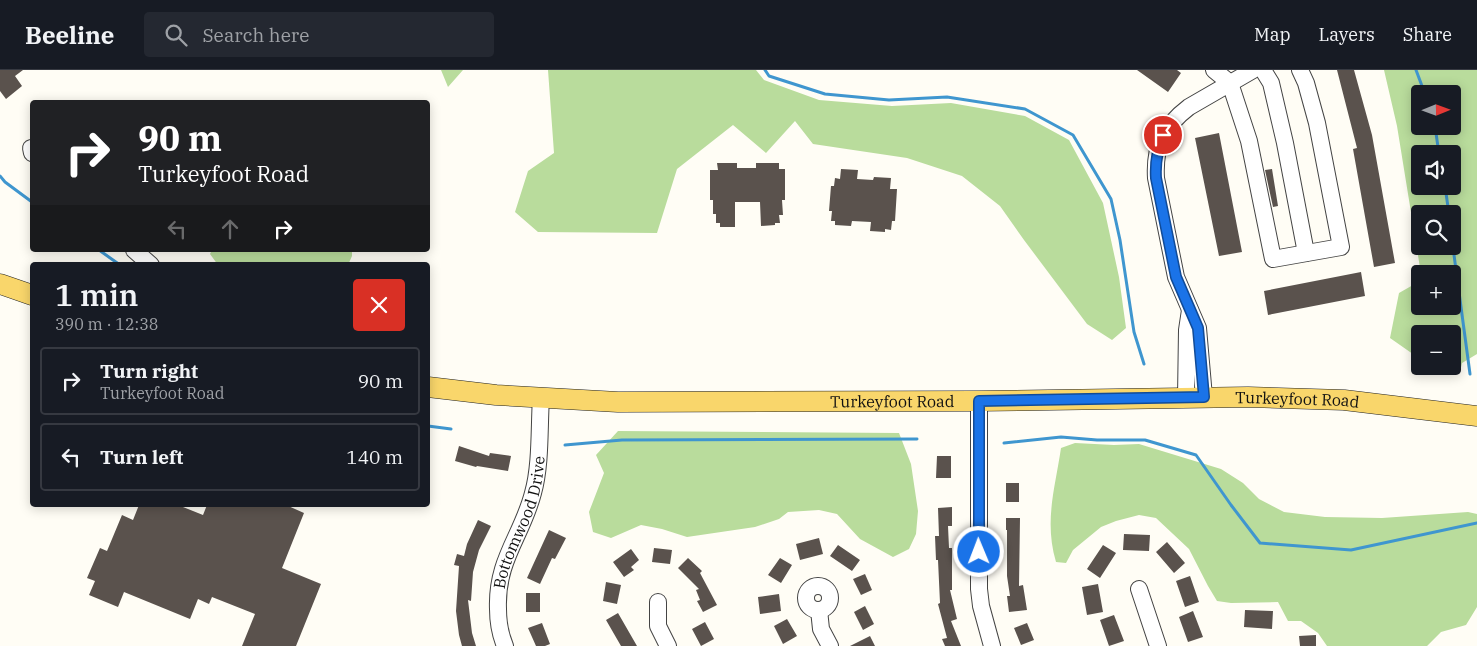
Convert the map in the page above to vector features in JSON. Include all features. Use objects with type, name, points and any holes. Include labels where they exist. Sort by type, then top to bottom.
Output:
[{"type":"main road","points":[[0,284],[30,294]]},
{"type":"main road","name":"Turkeyfoot Road","points":[[430,387],[496,395],[618,402],[979,401],[1195,397],[1344,400],[1477,416]]},
{"type":"street","points":[[1214,70],[1230,83],[1249,141],[1273,259],[1341,248],[1317,123],[1306,83],[1300,70]]},
{"type":"street","points":[[1195,397],[1198,328],[1176,277],[1156,178],[1157,149],[1163,135],[1180,114],[1253,70]]},
{"type":"street","points":[[1263,70],[1271,83],[1285,143],[1306,253]]},
{"type":"street","points":[[136,252],[148,262]]},
{"type":"street","name":"Bottomwood Drive","points":[[505,646],[498,618],[497,591],[501,573],[534,492],[540,398]]},
{"type":"street","points":[[979,401],[980,589],[981,606],[992,646]]},
{"type":"street","points":[[1139,589],[1158,646]]},
{"type":"street","points":[[658,602],[658,626],[668,646]]},
{"type":"street","points":[[819,610],[821,628],[830,646]]},
{"type":"green space","points":[[441,70],[463,70],[448,87]]},
{"type":"green space","points":[[548,70],[756,70],[764,80],[819,100],[892,106],[951,103],[1025,116],[1069,140],[1103,203],[1119,277],[1126,328],[1112,340],[1087,324],[1000,206],[962,176],[907,158],[813,144],[795,121],[766,153],[733,125],[677,169],[657,233],[538,232],[515,212],[528,171],[554,153]]},
{"type":"green space","points":[[1384,70],[1477,70],[1477,354],[1462,363],[1461,368],[1461,325],[1411,325],[1411,353],[1390,338],[1399,293],[1411,286],[1411,315],[1461,315],[1461,265],[1420,265],[1418,255],[1461,255],[1461,205],[1411,205],[1411,212],[1397,126]]},
{"type":"green space","points":[[211,252],[352,252],[352,256],[349,262],[216,262],[210,254]]},
{"type":"green space","points":[[618,431],[899,433],[911,464],[918,511],[916,534],[909,549],[893,557],[860,539],[837,514],[819,510],[788,512],[779,519],[755,527],[687,537],[641,525],[611,538],[593,532],[589,512],[604,473],[596,455]]},
{"type":"green space","points":[[1075,443],[1139,444],[1221,469],[1243,483],[1259,499],[1284,512],[1325,517],[1382,518],[1468,512],[1477,514],[1477,607],[1466,625],[1441,632],[1427,646],[1327,646],[1318,633],[1301,621],[1288,621],[1278,602],[1231,603],[1217,601],[1189,549],[1156,518],[1139,515],[1101,527],[1073,550],[1066,563],[1056,562],[1051,533],[1054,491],[1061,448]]},
{"type":"building","points":[[0,70],[23,70],[15,76],[22,86],[6,99],[0,91]]},
{"type":"building","points":[[1137,70],[1177,70],[1181,73],[1168,92]]},
{"type":"building","points":[[1337,70],[1354,70],[1372,135],[1395,263],[1374,267],[1353,149],[1357,148]]},
{"type":"building","points":[[1219,133],[1242,252],[1219,256],[1195,138]]},
{"type":"building","points":[[717,163],[737,163],[737,168],[756,168],[756,163],[779,163],[779,169],[785,169],[785,200],[782,200],[783,215],[779,215],[780,223],[761,226],[760,202],[735,202],[735,227],[720,227],[720,223],[716,223],[716,214],[713,214],[713,200],[710,200],[710,170],[718,170]]},
{"type":"building","points":[[841,169],[858,170],[857,179],[891,178],[890,189],[897,189],[895,221],[892,221],[891,230],[885,229],[885,232],[870,231],[871,222],[852,221],[851,226],[835,225],[835,221],[831,221],[832,211],[829,211],[831,186],[834,186],[835,178],[840,179]]},
{"type":"building","points":[[1272,169],[1278,206],[1273,207],[1265,170]]},
{"type":"building","points":[[1361,272],[1365,296],[1268,315],[1264,291]]},
{"type":"building","points":[[459,446],[489,456],[490,453],[511,456],[508,471],[476,467],[455,461]]},
{"type":"building","points":[[937,456],[951,456],[951,478],[936,478]]},
{"type":"building","points":[[1006,483],[1019,483],[1019,502],[1006,502]]},
{"type":"building","points":[[138,507],[183,507],[203,515],[206,507],[290,507],[304,513],[282,568],[321,584],[296,646],[242,646],[255,614],[212,597],[209,604],[198,599],[190,619],[124,592],[118,607],[89,595],[95,581],[87,578],[100,548],[107,551],[122,515],[133,520]]},
{"type":"building","points":[[952,507],[952,526],[948,526],[949,548],[952,548],[952,590],[950,590],[957,619],[951,621],[961,646],[945,646],[942,639],[947,638],[938,604],[940,603],[935,536],[939,536],[938,508]]},
{"type":"building","points":[[1006,518],[1020,518],[1019,586],[1023,585],[1027,610],[1009,612],[1007,596],[1010,596],[1007,576]]},
{"type":"building","points":[[478,520],[491,526],[479,550],[473,572],[471,601],[468,600],[472,633],[476,646],[462,646],[456,611],[459,566],[454,565],[457,554],[464,556],[467,544]]},
{"type":"building","points":[[549,530],[566,538],[555,559],[552,558],[540,584],[527,578]]},
{"type":"building","points":[[1124,534],[1150,535],[1149,551],[1123,550]]},
{"type":"building","points":[[819,538],[823,554],[800,560],[796,544]]},
{"type":"building","points":[[1167,542],[1185,563],[1174,573],[1156,552]]},
{"type":"building","points":[[838,545],[860,560],[852,571],[830,556]]},
{"type":"building","points":[[1103,545],[1116,553],[1100,578],[1087,569]]},
{"type":"building","points":[[654,548],[672,550],[670,564],[652,562]]},
{"type":"building","points":[[631,549],[639,560],[631,567],[634,570],[624,577],[613,562]]},
{"type":"building","points":[[688,558],[702,571],[700,573],[717,605],[703,612],[697,601],[700,600],[696,590],[699,589],[678,568]]},
{"type":"building","points":[[780,558],[792,565],[781,583],[768,575]]},
{"type":"building","points":[[865,574],[872,590],[861,595],[853,579]]},
{"type":"building","points":[[1190,576],[1199,602],[1185,607],[1176,581]]},
{"type":"building","points":[[606,582],[621,585],[617,604],[603,601]]},
{"type":"building","points":[[1098,584],[1103,612],[1087,615],[1082,587]]},
{"type":"building","points":[[526,593],[540,593],[540,612],[526,612]]},
{"type":"building","points":[[779,594],[781,611],[760,614],[758,597]]},
{"type":"building","points":[[865,606],[874,624],[863,630],[854,612]]},
{"type":"building","points":[[1245,610],[1273,611],[1272,629],[1244,627]]},
{"type":"building","points":[[1193,611],[1203,637],[1188,642],[1179,617]]},
{"type":"building","points":[[618,613],[637,646],[621,646],[606,620]]},
{"type":"building","points":[[1114,615],[1124,641],[1109,646],[1100,620]]},
{"type":"building","points":[[787,619],[797,636],[783,644],[774,626]]},
{"type":"building","points":[[705,622],[714,639],[701,646],[692,629]]},
{"type":"building","points":[[542,623],[550,644],[536,646],[528,628]]},
{"type":"building","points":[[1027,623],[1034,640],[1021,645],[1014,628]]},
{"type":"building","points":[[1316,635],[1316,646],[1300,646],[1299,636]]},
{"type":"building","points":[[870,636],[875,646],[850,646]]},
{"type":"waterway","points":[[765,70],[769,76],[825,94],[889,100],[947,97],[1025,109],[1073,135],[1111,199],[1120,240],[1134,332],[1144,364]]},
{"type":"waterway","points":[[1416,70],[1422,85]]},
{"type":"waterway","points":[[1436,135],[1438,145]]},
{"type":"waterway","points":[[0,176],[30,201]]},
{"type":"waterway","points":[[1446,195],[1448,205]]},
{"type":"waterway","points":[[102,252],[116,262]]},
{"type":"waterway","points":[[1454,255],[1470,374]]},
{"type":"waterway","points":[[430,426],[451,429]]},
{"type":"waterway","points":[[1004,443],[1061,437],[1097,440],[1145,440],[1196,455],[1260,543],[1351,550],[1477,523]]},
{"type":"waterway","points":[[565,445],[622,440],[917,439]]},
{"type":"route","points":[[979,552],[979,401],[1204,397],[1198,328],[1176,277],[1156,178],[1157,149],[1163,135]]}]
